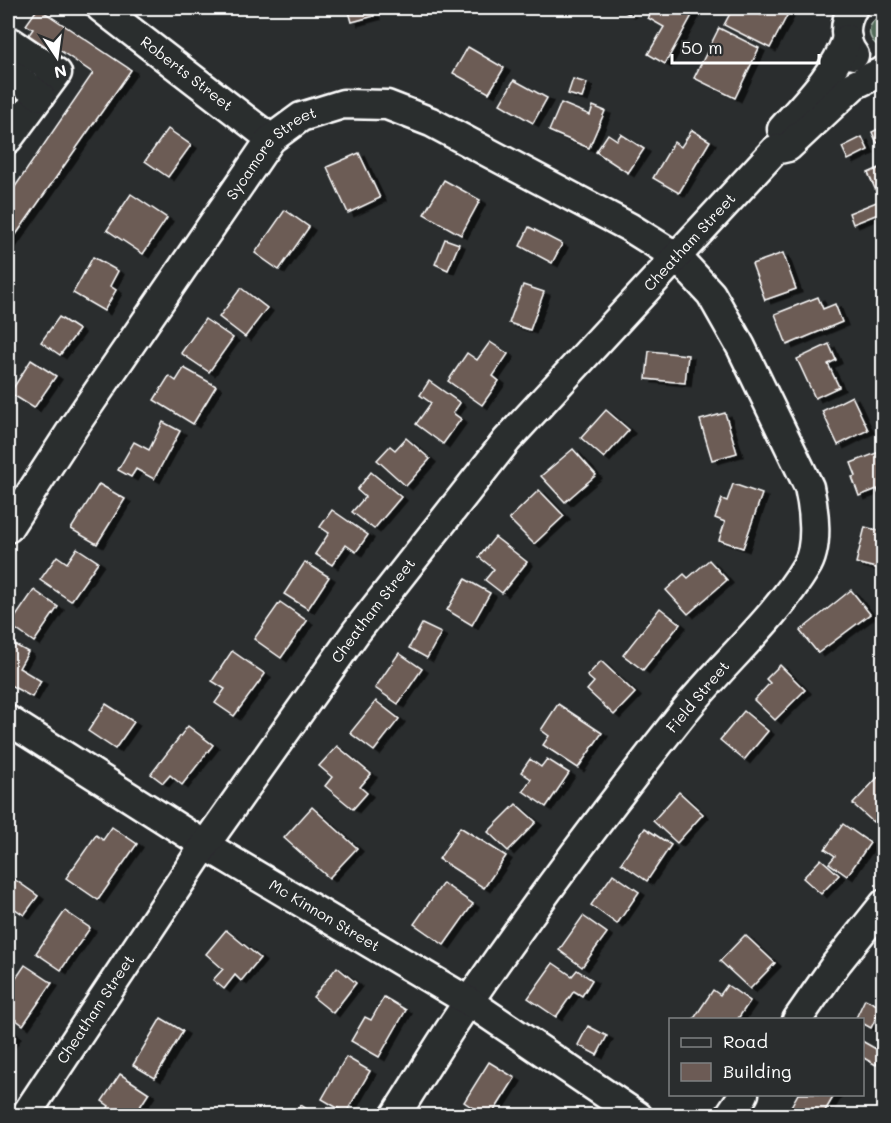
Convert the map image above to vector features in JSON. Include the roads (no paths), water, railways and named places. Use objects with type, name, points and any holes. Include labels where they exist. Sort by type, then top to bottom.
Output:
[{"type":"street","name":"Roberts Street","points":[[101,8],[271,139]]},
{"type":"street","points":[[846,19],[851,51],[858,61],[882,72]]},
{"type":"street","name":"Cheatham Street","points":[[775,150],[776,136],[829,76],[840,58],[846,19]]},
{"type":"street","points":[[8,42],[57,73],[8,139]]},
{"type":"street","points":[[8,72],[40,96]]},
{"type":"street","name":"Cheatham Street","points":[[25,1116],[205,845],[356,632],[507,440],[775,150],[788,147],[854,85],[882,72]]},
{"type":"street","name":"Sycamore Street","points":[[8,528],[73,428],[271,139],[301,117],[343,104],[387,105],[431,122],[629,227],[677,257]]},
{"type":"street","name":"Field Street","points":[[395,1116],[468,1001],[592,832],[685,711],[784,598],[808,565],[814,533],[814,512],[809,487],[741,347],[711,294],[677,257]]},
{"type":"street","name":"Mc Kinnon Street","points":[[8,720],[205,845],[468,1001],[638,1116]]},
{"type":"street","points":[[798,1018],[836,964],[884,904]]},
{"type":"street","points":[[729,1116],[743,1096]]}]
